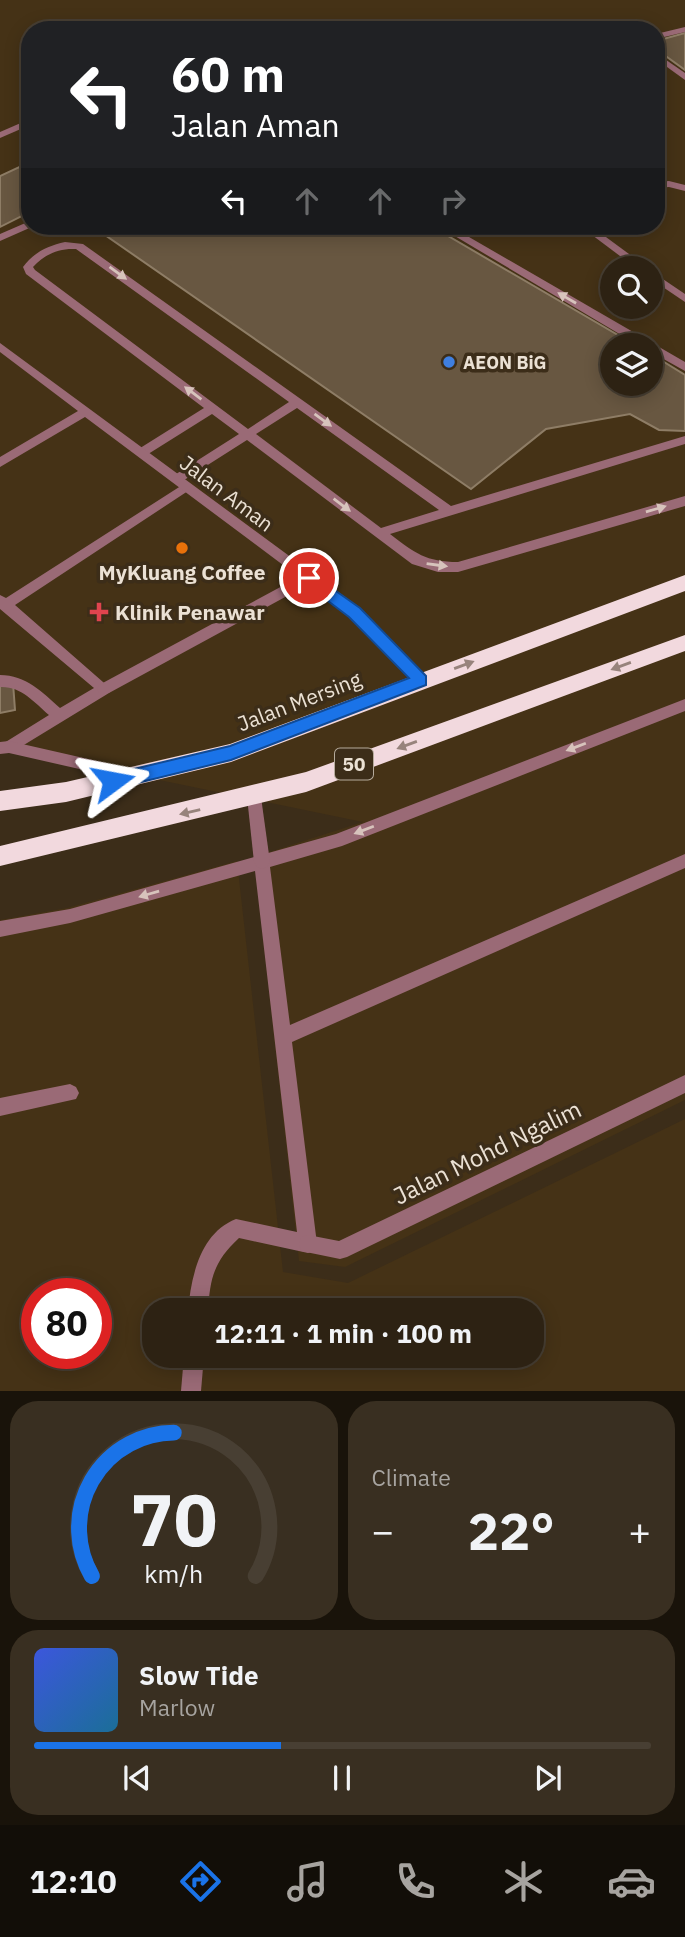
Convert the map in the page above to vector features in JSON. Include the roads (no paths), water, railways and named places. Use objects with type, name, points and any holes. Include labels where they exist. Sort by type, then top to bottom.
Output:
[{"type":"highway","name":"Jalan Mersing","points":[[0,801],[66,792],[231,752],[685,583]]},
{"type":"highway","name":"50","points":[[4,856],[254,797],[306,782],[685,643]]},
{"type":"street","points":[[665,35],[685,29]]},
{"type":"street","points":[[665,62],[685,77]]},
{"type":"street","points":[[0,135],[21,126]]},
{"type":"street","points":[[665,184],[685,188]]},
{"type":"street","points":[[0,238],[21,228]]},
{"type":"street","points":[[458,235],[627,333]]},
{"type":"street","points":[[597,235],[626,256]]},
{"type":"street","points":[[450,512],[79,246],[59,246],[33,260],[28,267],[30,272],[417,561],[438,567],[458,567],[685,500]]},
{"type":"street","points":[[663,283],[685,299]]},
{"type":"street","name":"Jalan Aman","points":[[1,348],[355,612],[421,681]]},
{"type":"street","points":[[663,354],[685,367]]},
{"type":"street","points":[[104,689],[2,603],[298,402]]},
{"type":"street","points":[[141,453],[212,408]]},
{"type":"street","points":[[0,463],[86,411]]},
{"type":"street","points":[[379,533],[685,440]]},
{"type":"street","points":[[4,747],[104,689],[309,578]]},
{"type":"street","points":[[0,681],[11,679],[19,683],[59,716]]},
{"type":"street","points":[[0,929],[70,916],[337,841],[685,705]]},
{"type":"street","points":[[4,747],[136,776]]},
{"type":"street","points":[[254,797],[309,1244]]},
{"type":"street","points":[[283,1037],[685,861]]},
{"type":"street","name":"Jalan Mohd Ngalim","points":[[199,1298],[201,1275],[213,1248],[236,1228],[340,1250],[685,1084]]},
{"type":"street","points":[[0,1107],[70,1093]]},
{"type":"street","points":[[191,1391],[193,1368]]},
{"type":"place","name":"AEON BiG","points":[[449,362]]},
{"type":"place","name":"MyKluang Coffee","points":[[182,548]]},
{"type":"place","name":"Klinik Penawar","points":[[99,612]]}]
